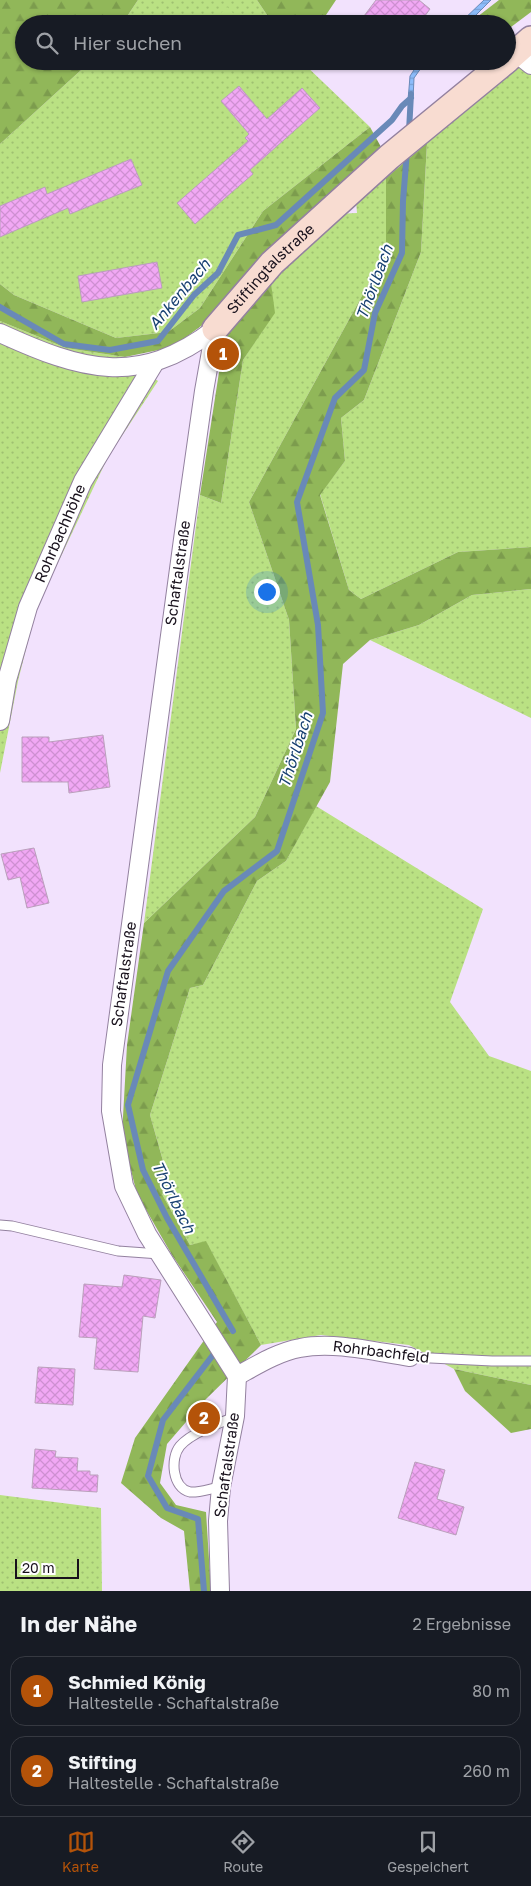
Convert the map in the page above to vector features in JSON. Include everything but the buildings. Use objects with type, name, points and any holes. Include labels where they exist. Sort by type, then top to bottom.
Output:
[{"type":"street","name":"Stiftingtalstraße","points":[[0,333],[28,346],[81,364],[106,368],[144,366],[195,344],[214,329],[272,263],[389,156],[500,70]]},
{"type":"street","name":"Schaftalstraße","points":[[214,329],[185,522],[112,1065],[111,1111],[124,1186],[148,1234],[237,1376],[235,1416],[221,1487],[218,1521],[220,1591]]},
{"type":"street","name":"Rohrbachhöhe","points":[[0,721],[7,680],[28,607],[83,481],[155,362]]},
{"type":"street","name":"Rohrbachfeld","points":[[237,1376],[266,1360],[290,1351],[322,1345],[410,1357]]},
{"type":"lane","points":[[0,1225],[12,1226],[118,1251],[160,1254]]},
{"type":"lane","name":"Rohrbachfeld","points":[[410,1357],[492,1362],[531,1361]]},
{"type":"lane","points":[[221,1487],[191,1492],[183,1489],[174,1474],[176,1455],[181,1445],[194,1436],[235,1416]]},
{"type":"green space","points":[[0,0],[138,0],[128,15],[15,15],[15,70],[81,70],[0,144]]},
{"type":"green space","points":[[138,0],[257,0],[267,15],[128,15]]},
{"type":"green space","points":[[257,0],[336,0],[326,15],[267,15]]},
{"type":"green space","points":[[499,0],[531,0],[531,12],[516,23],[516,15],[480,15]]},
{"type":"green space","points":[[227,7],[235,15],[219,15]]},
{"type":"green space","points":[[531,54],[531,547],[458,552],[361,599],[349,590],[320,494],[345,461],[341,418],[364,400],[421,252],[427,143],[512,70],[516,70],[516,67]]},
{"type":"green space","points":[[81,70],[310,70],[370,127],[263,211],[200,308],[168,332],[116,338],[14,295],[0,284],[0,144]]},
{"type":"green space","points":[[370,127],[381,147],[267,253],[275,313],[243,360],[221,503],[200,495],[226,327],[205,323],[173,347],[125,357],[66,348],[0,321],[0,284],[14,295],[116,338],[168,332],[200,308],[263,211]]},
{"type":"green space","points":[[427,143],[421,252],[364,400],[341,418],[345,461],[320,495],[349,590],[361,599],[458,552],[531,547],[531,589],[472,595],[419,625],[370,640],[343,664],[330,782],[286,861],[257,881],[203,985],[190,988],[150,1115],[165,1168],[162,1194],[190,1245],[206,1241],[261,1345],[205,1400],[167,1444],[160,1483],[176,1505],[206,1512],[211,1591],[190,1591],[184,1531],[161,1518],[121,1483],[135,1438],[217,1322],[172,1255],[137,1194],[122,1135],[127,1045],[144,923],[255,817],[296,729],[289,620],[249,502],[386,252],[386,178]]},
{"type":"green space","points":[[386,178],[386,252],[249,502],[289,620],[296,729],[255,817],[144,923],[200,495],[221,503],[243,360],[274,313],[270,276],[335,214],[357,213],[356,201]]},
{"type":"green space","points":[[0,321],[66,348],[125,357],[158,381],[108,457],[36,609],[18,681],[0,773]]},
{"type":"green space","points":[[531,589],[531,718],[370,640],[419,625],[472,595]]},
{"type":"green space","points":[[316,806],[483,909],[450,1002],[489,1056],[531,1071],[531,1385],[454,1369],[409,1345],[321,1335],[261,1345],[206,1242],[190,1245],[162,1194],[165,1168],[150,1115],[190,988],[203,985],[257,881],[286,861]]},
{"type":"green space","points":[[454,1369],[531,1385],[531,1429],[511,1433],[465,1391]]},
{"type":"green space","points":[[0,1495],[101,1508],[102,1591],[0,1591]]},
{"type":"water","points":[[484,0],[491,0],[476,15],[468,15]]},
{"type":"water","points":[[414,70],[420,70],[414,78],[413,99],[411,102],[408,101],[410,76]]},
{"type":"waterway","name":"Thörlbach","points":[[409,131],[411,94]]},
{"type":"waterway","name":"Ankenbach","points":[[0,307],[64,344],[110,350],[158,341],[194,295],[218,273],[238,235],[276,225],[392,120],[402,106],[411,98]]},
{"type":"waterway","name":"Thörlbach","points":[[233,1331],[167,1218],[143,1170],[128,1105],[168,971],[224,891],[277,851],[323,713],[318,625],[297,502],[335,398],[364,370],[375,313],[402,253],[403,201],[407,151]]},
{"type":"waterway","name":"Thörlbach","points":[[204,1591],[198,1519],[167,1508],[148,1476],[163,1420],[213,1355]]},
{"type":"place","name":"Schmied König","points":[[223,354]]},
{"type":"place","name":"Stifting","points":[[204,1418]]}]
